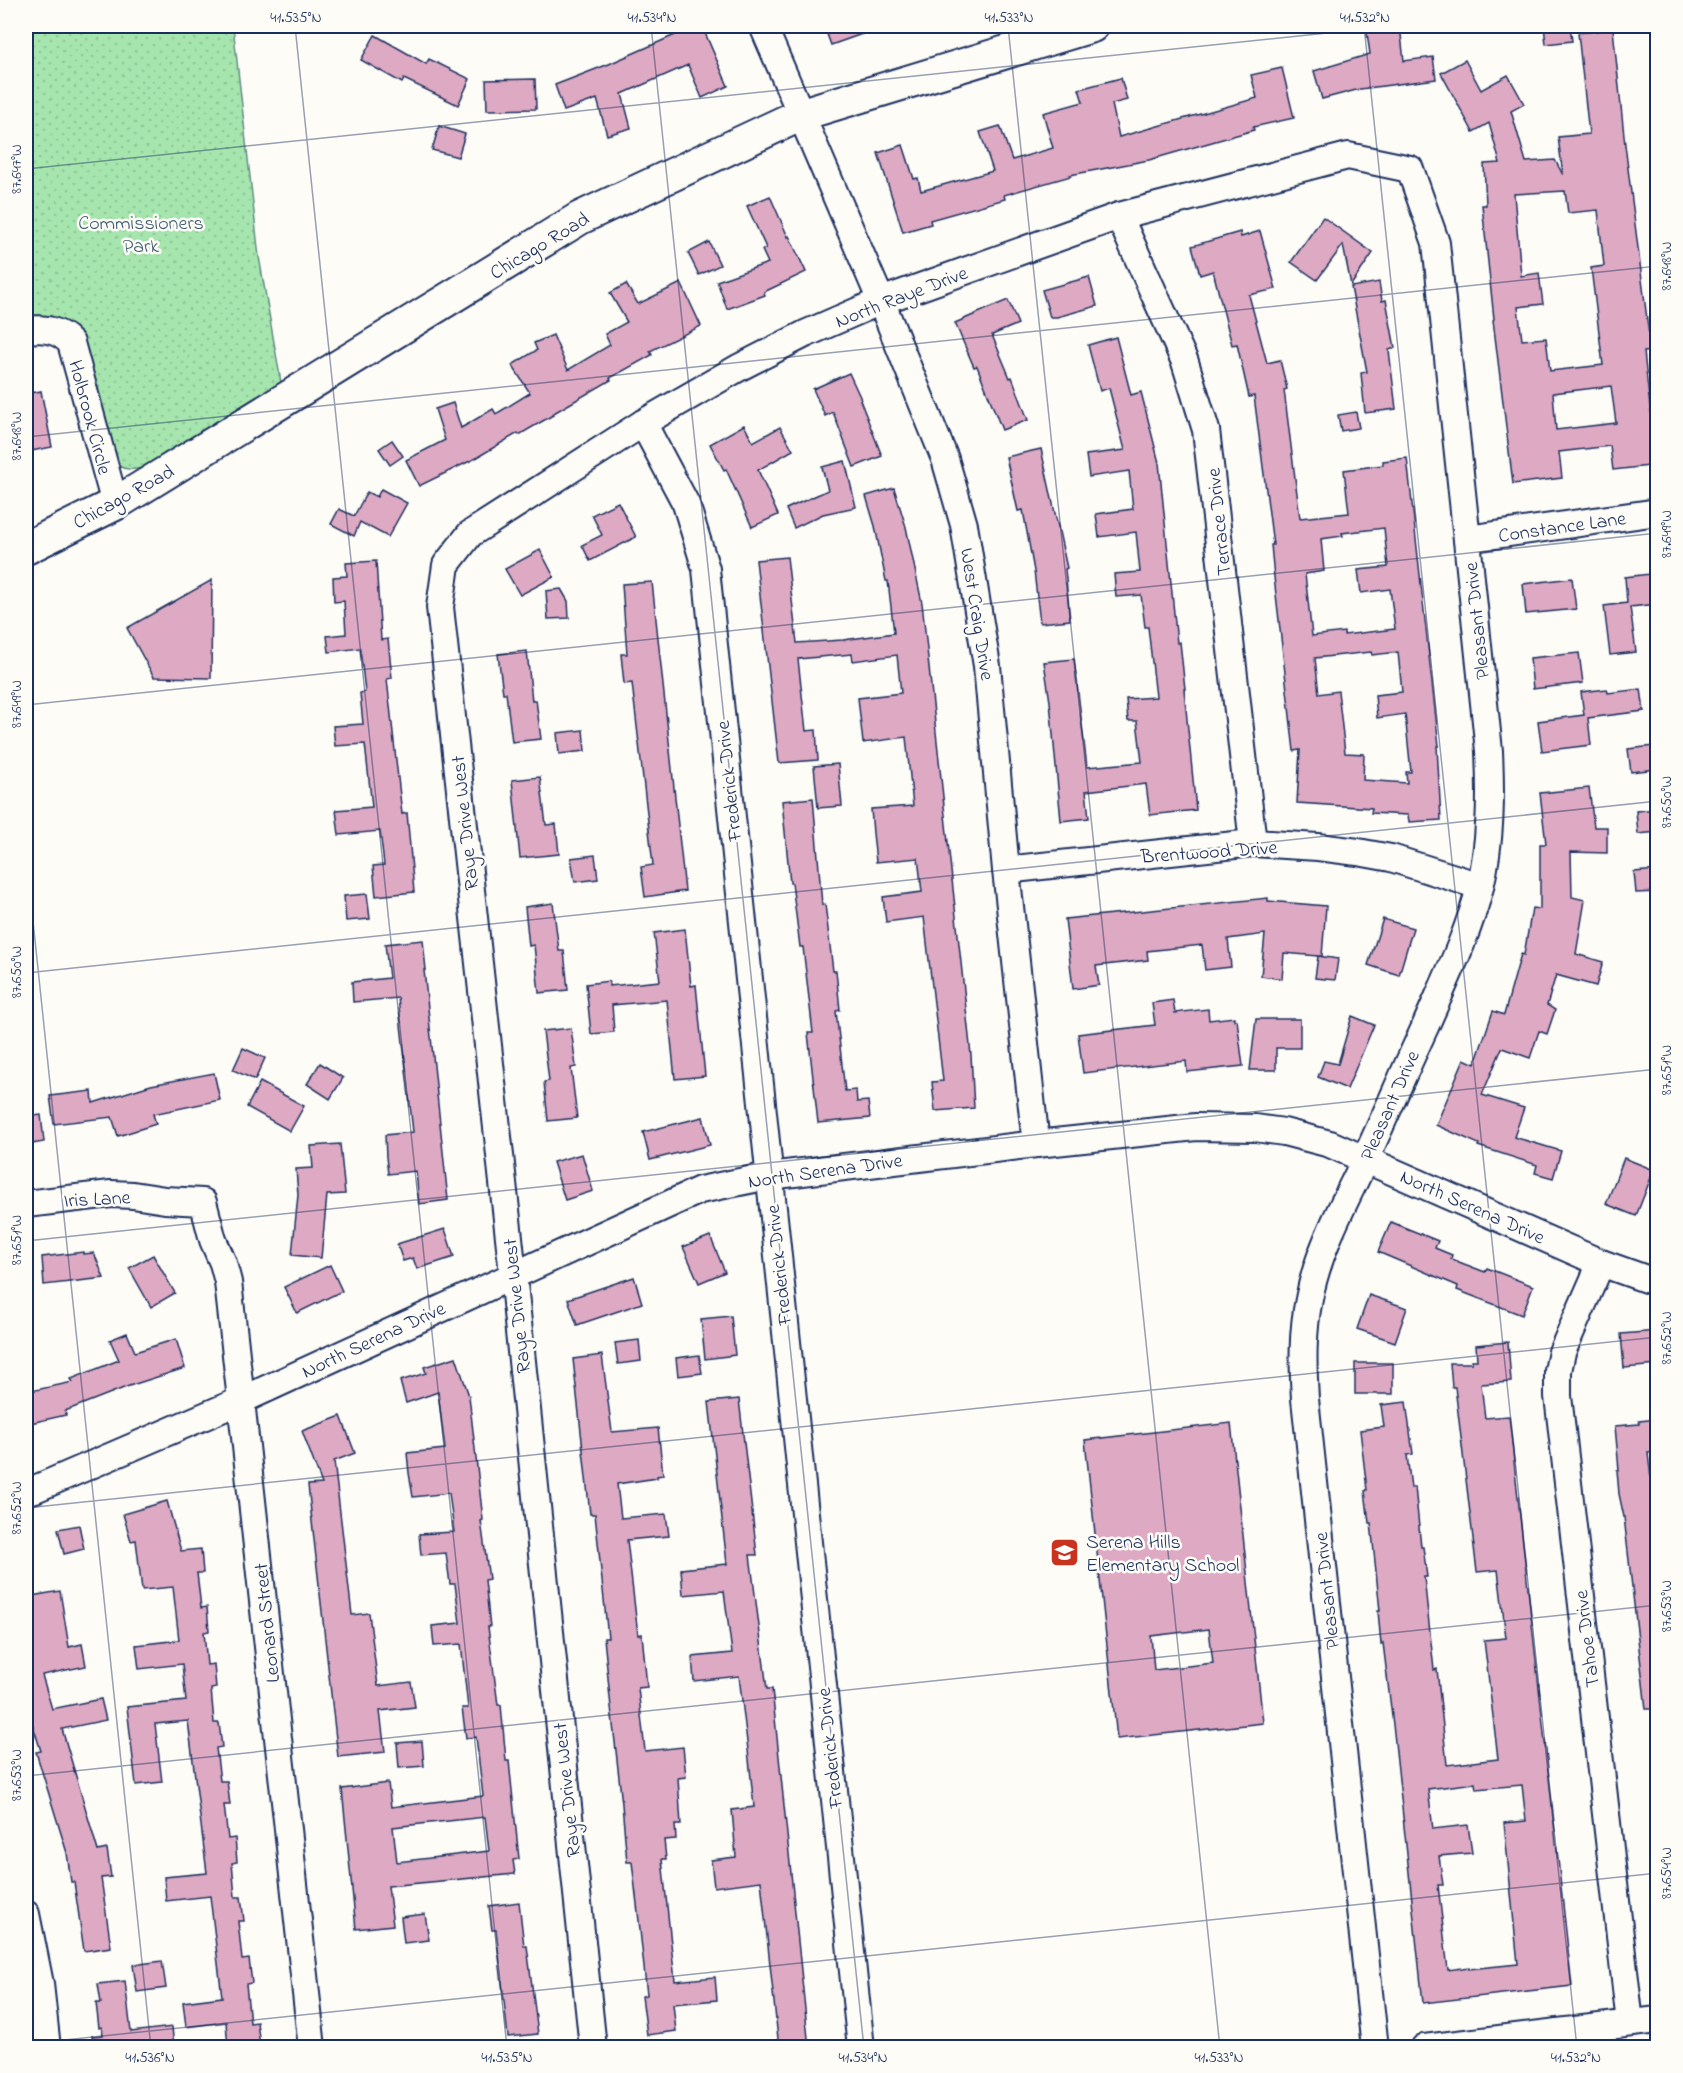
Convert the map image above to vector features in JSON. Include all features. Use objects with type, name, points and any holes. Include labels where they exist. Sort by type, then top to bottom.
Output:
[{"type":"street","name":"West Craig Drive","points":[[763,26],[881,301],[945,459],[964,525],[987,666],[1006,870],[1036,1144]]},
{"type":"street","name":"Chicago Road","points":[[26,548],[115,504],[580,218],[802,114],[1092,26]]},
{"type":"street","name":"North Raye Drive","points":[[446,565],[470,534],[643,423],[749,362],[805,334],[881,301],[1119,216],[1348,156],[1410,169]]},
{"type":"street","name":"Pleasant Drive","points":[[1375,2048],[1303,1370],[1305,1324],[1309,1299],[1324,1247],[1447,977],[1469,921],[1480,886],[1489,830],[1491,791],[1489,751],[1436,243],[1410,169]]},
{"type":"street","name":"Terrace Drive","points":[[1119,216],[1185,362],[1206,430],[1253,843]]},
{"type":"street","name":"Holbrook Circle","points":[[26,330],[41,328],[53,330],[63,335],[70,343],[115,504]]},
{"type":"street","name":"Frederick Drive","points":[[643,423],[686,504],[706,569],[861,2048]]},
{"type":"street","name":"Constance Lane","points":[[1467,540],[1658,512]]},
{"type":"street","name":"Raye Drive West","points":[[446,565],[440,607],[513,1274],[593,2048]]},
{"type":"street","name":"Brentwood Drive","points":[[1006,870],[1253,843],[1318,847],[1391,858],[1480,886]]},
{"type":"street","name":"North Serena Drive","points":[[26,1491],[242,1400],[700,1190],[769,1176],[1129,1133],[1221,1126],[1256,1128],[1284,1132],[1330,1144],[1601,1263],[1646,1279],[1658,1280]]},
{"type":"street","name":"Iris Lane","points":[[26,1204],[111,1194],[203,1202]]},
{"type":"street","name":"Leonard Street","points":[[203,1202],[228,1282],[312,2048]]},
{"type":"street","name":"Tahoe Drive","points":[[1601,1263],[1562,1352],[1558,1371],[1558,1396],[1630,2023]]},
{"type":"street","points":[[26,1914],[39,1984],[47,2048]]},
{"type":"street","points":[[1424,2048],[1658,2020]]},
{"type":"green space","name":"Commissioners Park","points":[[26,26],[233,26],[259,257],[282,388],[143,468],[129,469],[116,465],[76,333],[58,320],[26,319]]},
{"type":"building","points":[[690,26],[702,26],[728,86],[702,98],[688,65],[622,94],[631,128],[607,135],[597,99],[564,111],[555,85],[609,64]]},
{"type":"building","points":[[824,26],[878,26],[879,28],[831,45]]},
{"type":"building","points":[[1366,26],[1400,26],[1404,61],[1433,57],[1436,79],[1360,89],[1322,99],[1314,71],[1370,54]]},
{"type":"building","points":[[1544,26],[1570,26],[1572,41],[1546,44]]},
{"type":"building","points":[[1613,29],[1651,351],[1644,352],[1653,435],[1658,434],[1658,465],[1613,470],[1610,446],[1559,452],[1562,478],[1513,484],[1482,205],[1486,205],[1484,164],[1500,163],[1489,123],[1473,132],[1441,73],[1465,60],[1481,90],[1508,75],[1524,104],[1511,111],[1526,162],[1555,160],[1563,175],[1558,137],[1589,134],[1578,33]],"holes":[[[1565,191],[1568,213],[1598,210],[1604,266],[1591,268],[1603,365],[1550,371],[1546,338],[1522,340],[1518,307],[1543,304],[1539,273],[1521,276],[1514,194]],[[1611,386],[1616,423],[1556,430],[1553,393]]]},
{"type":"building","points":[[375,35],[426,64],[429,59],[470,79],[458,105],[404,79],[402,83],[361,60]]},
{"type":"building","points":[[1282,68],[1294,118],[1253,127],[1254,130],[1149,160],[1070,175],[1004,195],[1005,199],[930,220],[931,224],[903,232],[878,153],[903,145],[914,179],[918,178],[921,191],[993,171],[980,132],[1000,126],[1012,160],[1053,148],[1043,113],[1083,102],[1079,89],[1121,78],[1127,100],[1112,104],[1119,137],[1257,98],[1251,75]]},
{"type":"building","points":[[535,79],[536,109],[487,110],[486,80]]},
{"type":"building","points":[[439,126],[465,134],[458,157],[432,150]]},
{"type":"building","points":[[770,196],[806,272],[764,292],[765,295],[727,309],[717,281],[768,263],[762,250],[766,248],[747,206]]},
{"type":"building","points":[[1323,217],[1373,253],[1351,285],[1343,245],[1317,280],[1291,262]]},
{"type":"building","points":[[1260,231],[1276,289],[1249,295],[1267,363],[1280,360],[1287,389],[1284,390],[1300,518],[1349,513],[1344,470],[1383,465],[1383,461],[1407,458],[1439,746],[1437,746],[1441,820],[1409,822],[1408,815],[1371,813],[1372,808],[1297,803],[1300,750],[1294,751],[1274,577],[1271,545],[1273,545],[1254,396],[1249,397],[1237,344],[1232,345],[1213,271],[1200,275],[1192,246],[1240,232],[1241,237]],"holes":[[[1384,528],[1388,567],[1358,570],[1361,593],[1390,589],[1395,629],[1312,636],[1305,574],[1324,571],[1321,539],[1343,536],[1342,533]],[[1371,652],[1372,655],[1398,652],[1402,692],[1375,695],[1377,718],[1405,714],[1411,772],[1406,772],[1407,783],[1363,780],[1364,754],[1345,753],[1338,691],[1319,694],[1315,658]]]},
{"type":"building","points":[[709,242],[720,265],[699,275],[688,253]]},
{"type":"building","points":[[1089,277],[1097,306],[1050,317],[1042,290]]},
{"type":"building","points":[[1379,282],[1382,301],[1386,300],[1395,348],[1389,350],[1396,409],[1365,413],[1361,373],[1367,372],[1351,287]]},
{"type":"building","points":[[681,283],[701,326],[650,351],[652,355],[610,378],[611,380],[519,435],[518,433],[476,458],[419,486],[406,460],[445,440],[435,409],[453,403],[461,428],[493,409],[496,414],[530,393],[512,365],[537,350],[534,343],[553,335],[568,370],[610,345],[605,334],[627,322],[610,293],[626,284],[638,304]]},
{"type":"building","points":[[1008,300],[1018,324],[992,335],[1010,378],[1012,377],[1028,420],[1002,430],[977,366],[974,367],[955,323]]},
{"type":"building","points":[[1116,337],[1131,395],[1141,392],[1159,463],[1177,643],[1180,642],[1196,810],[1150,815],[1146,784],[1086,791],[1089,818],[1061,821],[1044,662],[1074,659],[1087,767],[1142,762],[1137,721],[1128,721],[1126,699],[1156,697],[1148,627],[1145,627],[1141,595],[1116,597],[1114,574],[1140,572],[1136,532],[1099,537],[1096,514],[1133,509],[1129,471],[1089,477],[1086,455],[1125,450],[1109,388],[1100,391],[1088,345]]},
{"type":"building","points":[[849,373],[882,456],[854,467],[833,412],[825,416],[813,389]]},
{"type":"building","points":[[41,391],[52,447],[26,452],[26,394]]},
{"type":"building","points":[[1356,412],[1359,428],[1341,431],[1338,415]]},
{"type":"building","points":[[744,425],[753,442],[780,427],[793,450],[758,470],[778,515],[752,527],[726,469],[724,470],[710,444]]},
{"type":"building","points":[[392,440],[403,456],[390,465],[379,449]]},
{"type":"building","points":[[1041,449],[1067,568],[1065,569],[1070,620],[1040,623],[1034,571],[1023,510],[1018,511],[1006,457]]},
{"type":"building","points":[[845,461],[856,507],[823,514],[794,528],[786,509],[828,490],[822,467]]},
{"type":"building","points":[[894,488],[906,527],[922,603],[971,1055],[974,1108],[935,1111],[932,1082],[943,1081],[924,917],[886,922],[883,897],[922,892],[918,858],[876,862],[873,833],[871,809],[913,806],[906,737],[863,743],[858,698],[901,693],[897,655],[853,661],[852,654],[798,659],[806,731],[816,730],[818,760],[779,763],[756,560],[787,557],[797,643],[894,633],[888,581],[886,581],[875,526],[866,496]]},
{"type":"building","points":[[381,489],[407,503],[388,537],[360,522],[354,536],[331,524],[339,509],[354,516],[367,492],[377,497]]},
{"type":"building","points":[[618,502],[636,537],[590,561],[582,545],[602,535],[592,515]]},
{"type":"building","points":[[540,550],[554,577],[520,595],[505,569]]},
{"type":"building","points":[[376,561],[381,640],[388,639],[392,678],[387,679],[402,814],[407,813],[414,892],[376,896],[373,866],[384,865],[380,831],[339,835],[336,810],[372,807],[365,744],[335,746],[333,726],[363,724],[360,693],[365,692],[360,648],[329,652],[327,636],[346,634],[344,601],[334,602],[333,577],[347,576],[346,563]]},
{"type":"building","points":[[1658,573],[1658,604],[1630,607],[1636,652],[1610,655],[1604,606],[1627,603],[1625,577]]},
{"type":"building","points":[[1572,578],[1576,609],[1526,614],[1523,584]]},
{"type":"building","points":[[212,580],[211,678],[154,677],[127,628]]},
{"type":"building","points":[[652,582],[685,891],[645,897],[641,867],[653,865],[632,683],[624,684],[621,654],[627,654],[622,584]]},
{"type":"building","points":[[561,589],[568,601],[569,618],[548,619],[546,591]]},
{"type":"building","points":[[527,651],[532,701],[536,700],[541,739],[512,742],[498,654]]},
{"type":"building","points":[[1579,653],[1583,683],[1533,689],[1530,658]]},
{"type":"building","points":[[1607,689],[1608,693],[1641,689],[1644,711],[1588,718],[1591,745],[1542,751],[1538,721],[1584,715],[1581,692]]},
{"type":"building","points":[[583,730],[585,751],[559,754],[557,733]]},
{"type":"building","points":[[1654,746],[1657,769],[1631,772],[1628,749]]},
{"type":"building","points":[[838,764],[842,806],[818,808],[814,766]]},
{"type":"building","points":[[540,777],[546,825],[556,824],[559,854],[520,858],[512,780]]},
{"type":"building","points":[[1589,788],[1594,827],[1607,827],[1607,853],[1571,852],[1572,897],[1585,900],[1576,954],[1603,962],[1596,986],[1556,975],[1547,1005],[1555,1010],[1547,1034],[1539,1031],[1530,1058],[1502,1048],[1482,1095],[1524,1108],[1514,1137],[1561,1151],[1553,1178],[1535,1173],[1537,1165],[1478,1146],[1479,1144],[1436,1125],[1464,1059],[1475,1064],[1493,1011],[1504,1015],[1521,954],[1524,955],[1532,908],[1540,909],[1540,844],[1546,844],[1540,793]]},
{"type":"building","points":[[813,798],[822,905],[825,904],[833,971],[836,971],[840,1010],[836,1011],[845,1091],[856,1090],[857,1102],[868,1101],[870,1118],[818,1123],[808,1033],[813,1033],[803,947],[800,947],[792,883],[790,883],[782,801]]},
{"type":"building","points":[[1658,809],[1658,832],[1638,834],[1636,811]]},
{"type":"building","points":[[595,855],[598,879],[575,882],[571,858]]},
{"type":"building","points":[[1658,870],[1658,892],[1636,893],[1634,872]]},
{"type":"building","points":[[367,894],[370,919],[346,921],[344,896]]},
{"type":"building","points":[[1268,898],[1268,901],[1326,906],[1322,956],[1284,953],[1282,979],[1261,976],[1265,934],[1228,939],[1231,967],[1205,970],[1202,945],[1147,951],[1148,960],[1096,966],[1099,985],[1073,989],[1065,919]]},
{"type":"building","points":[[553,903],[559,951],[564,951],[568,990],[539,993],[534,945],[529,946],[525,907]]},
{"type":"building","points":[[1383,919],[1413,928],[1399,975],[1368,965]]},
{"type":"building","points":[[685,929],[691,986],[696,985],[705,1076],[675,1079],[667,1000],[612,1005],[614,1032],[591,1034],[586,984],[609,981],[609,986],[660,981],[654,933]]},
{"type":"building","points":[[423,940],[426,970],[424,970],[448,1200],[419,1204],[416,1171],[388,1174],[386,1157],[385,1135],[413,1132],[398,998],[353,1002],[352,982],[389,978],[385,944]]},
{"type":"building","points":[[1318,956],[1338,959],[1335,980],[1315,978]]},
{"type":"building","points":[[1173,1000],[1175,1013],[1208,1009],[1209,1020],[1234,1017],[1234,1020],[1237,1020],[1243,1066],[1187,1072],[1186,1061],[1083,1073],[1078,1034],[1155,1025],[1152,1003]]},
{"type":"building","points":[[1352,1016],[1374,1025],[1347,1089],[1318,1077],[1324,1061],[1338,1064]]},
{"type":"building","points":[[1256,1019],[1300,1019],[1300,1048],[1276,1048],[1276,1070],[1250,1070]]},
{"type":"building","points":[[571,1028],[576,1067],[571,1068],[577,1118],[548,1121],[544,1082],[549,1081],[543,1031]]},
{"type":"building","points":[[243,1048],[265,1058],[255,1080],[233,1070]]},
{"type":"building","points":[[320,1063],[343,1078],[330,1099],[307,1084]]},
{"type":"building","points":[[214,1073],[220,1100],[153,1114],[156,1124],[118,1136],[112,1117],[54,1124],[50,1096],[92,1091],[93,1103],[151,1085]]},
{"type":"building","points":[[260,1082],[304,1106],[290,1131],[247,1107]]},
{"type":"building","points":[[41,1115],[44,1142],[26,1145],[26,1117]]},
{"type":"building","points":[[703,1117],[710,1145],[650,1160],[643,1132]]},
{"type":"building","points":[[340,1144],[345,1194],[327,1195],[321,1258],[292,1255],[298,1195],[296,1169],[313,1168],[311,1146]]},
{"type":"building","points":[[582,1154],[593,1191],[565,1200],[553,1162]]},
{"type":"building","points":[[1624,1158],[1654,1170],[1636,1216],[1606,1204]]},
{"type":"building","points":[[1391,1222],[1438,1241],[1435,1248],[1452,1255],[1451,1259],[1485,1272],[1487,1268],[1533,1286],[1522,1315],[1457,1290],[1458,1286],[1378,1252]]},
{"type":"building","points":[[445,1229],[454,1257],[417,1269],[413,1258],[403,1261],[397,1244]]},
{"type":"building","points":[[710,1236],[725,1272],[699,1283],[683,1247]]},
{"type":"building","points":[[83,1252],[83,1254],[94,1253],[104,1278],[44,1285],[42,1257]]},
{"type":"building","points":[[153,1255],[175,1293],[151,1307],[129,1268]]},
{"type":"building","points":[[330,1265],[342,1291],[297,1313],[284,1287]]},
{"type":"building","points":[[634,1277],[642,1303],[577,1325],[568,1299]]},
{"type":"building","points":[[1369,1295],[1407,1308],[1395,1342],[1357,1329]]},
{"type":"building","points":[[731,1316],[735,1355],[705,1359],[701,1319]]},
{"type":"building","points":[[1658,1331],[1658,1365],[1624,1368],[1621,1334]]},
{"type":"building","points":[[127,1333],[135,1352],[176,1339],[185,1368],[129,1386],[65,1411],[66,1415],[26,1424],[26,1392],[73,1382],[71,1379],[119,1360],[110,1340]]},
{"type":"building","points":[[639,1340],[641,1361],[618,1364],[615,1343]]},
{"type":"building","points":[[1508,1342],[1511,1382],[1481,1384],[1485,1418],[1509,1416],[1572,1986],[1423,2003],[1394,1733],[1383,1643],[1381,1644],[1378,1611],[1380,1611],[1360,1430],[1384,1427],[1381,1405],[1406,1402],[1413,1454],[1407,1455],[1411,1488],[1415,1487],[1421,1547],[1423,1547],[1427,1577],[1424,1577],[1447,1765],[1498,1759],[1484,1640],[1506,1638],[1498,1570],[1477,1572],[1455,1387],[1452,1387],[1450,1363],[1472,1363],[1472,1360],[1477,1360],[1476,1345]],"holes":[[[1475,1783],[1476,1789],[1522,1785],[1526,1821],[1504,1823],[1518,1964],[1448,1970],[1438,1885],[1443,1885],[1439,1856],[1472,1853],[1468,1825],[1433,1829],[1428,1789]]]},
{"type":"building","points":[[602,1355],[612,1432],[658,1428],[663,1475],[617,1484],[621,1518],[666,1514],[669,1536],[627,1540],[638,1635],[642,1634],[647,1687],[638,1688],[645,1751],[683,1747],[686,1777],[678,1778],[681,1825],[675,1825],[676,1839],[664,1840],[666,1859],[662,1859],[675,1981],[715,1977],[717,2000],[673,2004],[676,2031],[647,2035],[642,1996],[647,1995],[632,1862],[627,1862],[604,1638],[608,1638],[595,1514],[590,1514],[573,1359]]},
{"type":"building","points":[[699,1355],[702,1373],[678,1376],[676,1358]]},
{"type":"building","points":[[456,1357],[469,1396],[489,1579],[485,1580],[490,1627],[488,1627],[498,1705],[501,1705],[506,1761],[509,1761],[519,1859],[513,1860],[515,1874],[388,1886],[393,1925],[356,1929],[342,1789],[388,1783],[391,1807],[483,1796],[476,1737],[466,1738],[462,1708],[468,1708],[461,1644],[434,1646],[432,1626],[460,1623],[455,1584],[450,1584],[446,1553],[421,1555],[419,1534],[454,1532],[449,1493],[413,1497],[409,1473],[407,1453],[445,1449],[438,1392],[406,1403],[400,1381],[426,1373],[424,1367]],"holes":[[[485,1817],[489,1851],[397,1862],[393,1827]]]},
{"type":"building","points":[[1355,1363],[1393,1363],[1393,1394],[1355,1394]]},
{"type":"building","points":[[739,1399],[757,1555],[750,1555],[767,1689],[772,1689],[809,2048],[779,2048],[761,1881],[714,1887],[711,1860],[736,1857],[732,1810],[754,1807],[739,1676],[694,1681],[692,1657],[732,1653],[724,1591],[683,1595],[681,1569],[727,1564],[709,1402]]},
{"type":"building","points":[[341,1416],[355,1453],[334,1461],[352,1615],[369,1613],[378,1686],[411,1682],[415,1707],[380,1711],[385,1752],[338,1757],[308,1485],[322,1484],[302,1431]]},
{"type":"building","points":[[1658,1419],[1658,1452],[1648,1453],[1658,1537],[1658,1709],[1646,1709],[1624,1517],[1619,1494],[1615,1426],[1639,1424],[1639,1421]]},
{"type":"building","name":"Serena Hills Elementary School","points":[[1231,1423],[1263,1723],[1117,1739],[1085,1440]],"holes":[[[1209,1629],[1213,1663],[1154,1670],[1151,1636]]]},
{"type":"building","points":[[167,1501],[181,1551],[201,1549],[203,1573],[197,1573],[201,1608],[207,1607],[209,1631],[204,1632],[207,1665],[214,1664],[216,1688],[211,1689],[214,1723],[219,1723],[222,1747],[216,1748],[220,1781],[227,1781],[230,1805],[224,1805],[228,1839],[235,1838],[237,1862],[232,1863],[235,1897],[241,1897],[244,1921],[238,1921],[242,1960],[249,1959],[252,1983],[246,1984],[250,2023],[257,2022],[260,2046],[228,2048],[226,2022],[186,2027],[183,2002],[222,1997],[210,1896],[166,1901],[164,1877],[207,1873],[188,1721],[155,1724],[162,1782],[136,1785],[127,1707],[186,1701],[182,1664],[139,1669],[136,1645],[179,1640],[173,1587],[142,1590],[136,1540],[131,1541],[123,1514]]},
{"type":"building","points":[[79,1525],[84,1549],[64,1554],[58,1529]]},
{"type":"building","points":[[60,1591],[69,1647],[82,1644],[86,1666],[42,1675],[52,1709],[101,1699],[106,1720],[62,1729],[98,1851],[107,1849],[111,1877],[101,1878],[111,1947],[84,1951],[74,1882],[71,1882],[67,1853],[36,1752],[41,1751],[29,1713],[26,1714],[26,1597]]},
{"type":"building","points":[[422,1741],[424,1766],[399,1768],[397,1743]]},
{"type":"building","points":[[519,1902],[538,2034],[508,2037],[496,1930],[492,1930],[489,1906]]},
{"type":"building","points":[[425,1914],[429,1940],[404,1943],[401,1917]]},
{"type":"building","points":[[162,1961],[166,1988],[137,1992],[133,1965]]},
{"type":"building","points":[[125,1981],[131,2032],[172,2027],[174,2048],[93,2048],[92,2036],[103,2035],[102,2027],[99,2028],[96,2003],[101,2003],[98,1984]]},
{"type":"place","name":"Serena Hills Elementary School","points":[[1065,1553]]}]
